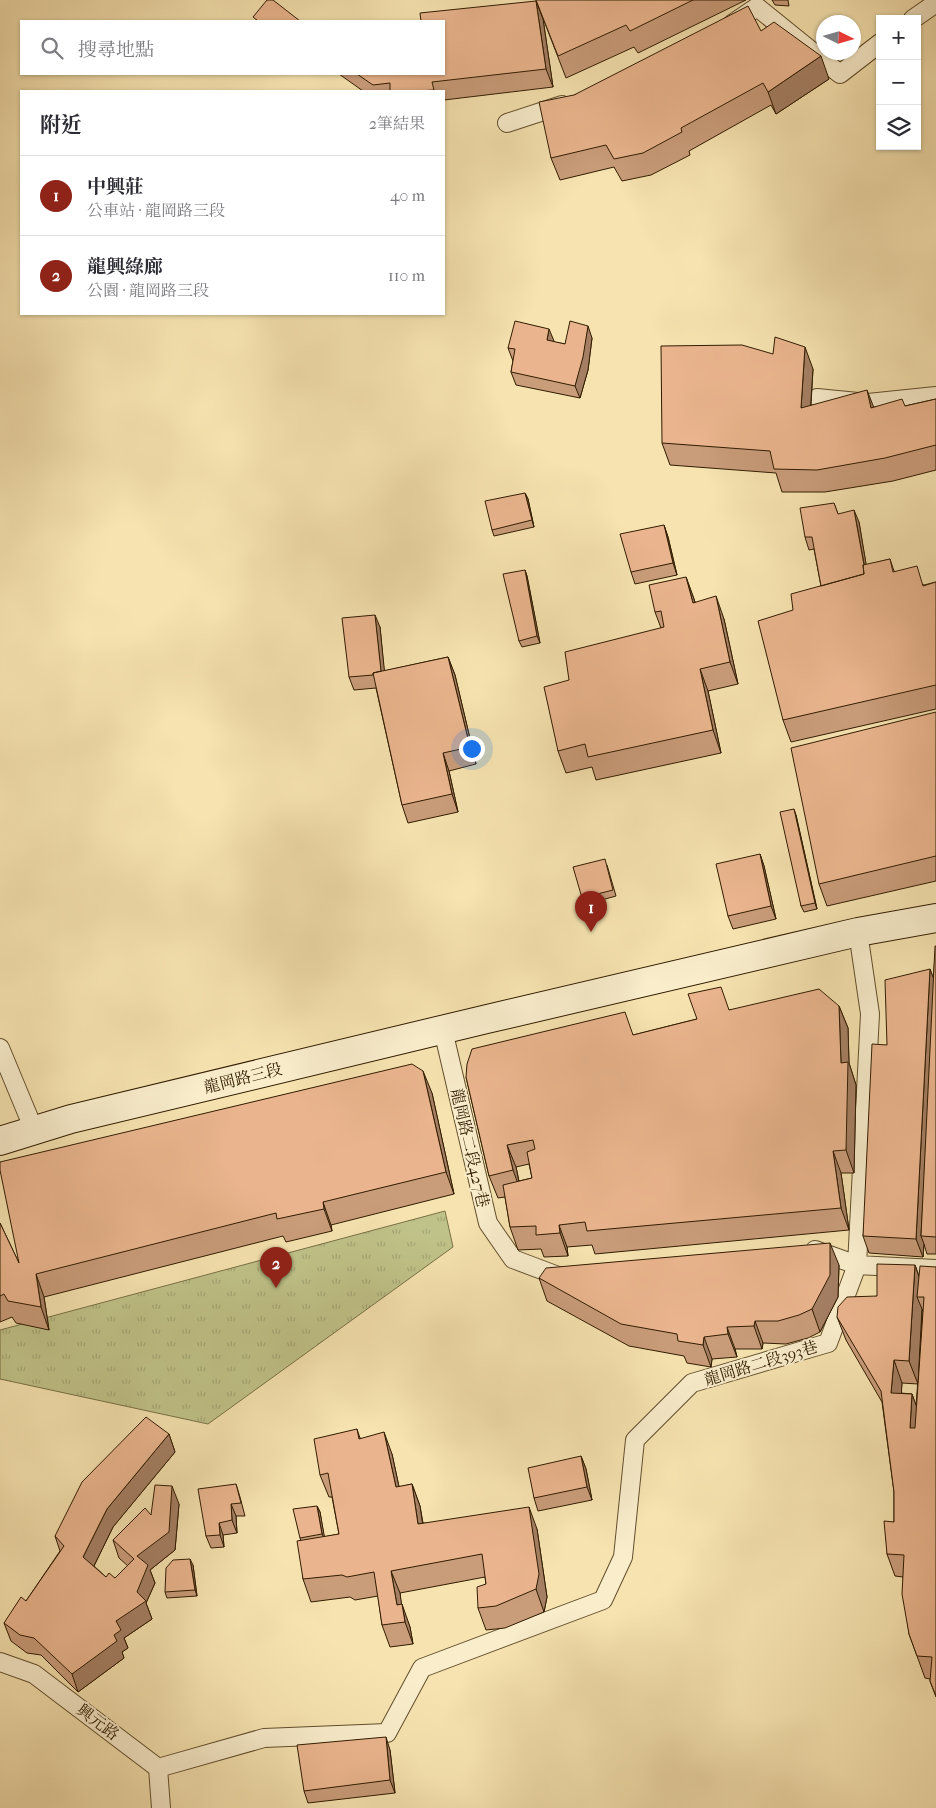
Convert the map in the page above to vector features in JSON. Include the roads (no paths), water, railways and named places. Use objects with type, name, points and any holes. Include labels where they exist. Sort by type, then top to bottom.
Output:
[{"type":"main road","name":"龍岡路三段","points":[[0,1141],[70,1119],[487,1019],[858,932],[936,918]]},
{"type":"lane","points":[[919,15],[936,3]]},
{"type":"lane","points":[[716,32],[757,7],[840,74],[876,46]]},
{"type":"lane","points":[[507,123],[581,99]]},
{"type":"lane","points":[[818,398],[868,403],[936,396]]},
{"type":"lane","name":"龍岡路二段393巷","points":[[158,1768],[264,1738],[387,1733],[422,1668],[603,1600],[623,1557],[635,1440],[692,1383],[828,1343],[858,1265],[870,1014],[858,932]]},
{"type":"lane","name":"龍岡路二段427巷","points":[[443,1030],[488,1223],[513,1259],[564,1279],[584,1276]]},
{"type":"lane","points":[[0,1048],[34,1130]]},
{"type":"lane","points":[[794,1250],[813,1249],[858,1265],[936,1269]]},
{"type":"lane","name":"興元路","points":[[0,1662],[34,1674],[158,1768]]},
{"type":"lane","points":[[158,1768],[161,1808]]},
{"type":"place","name":"中興莊","points":[[591,932]]},
{"type":"place","name":"龍興綠廊","points":[[276,1288]]}]
